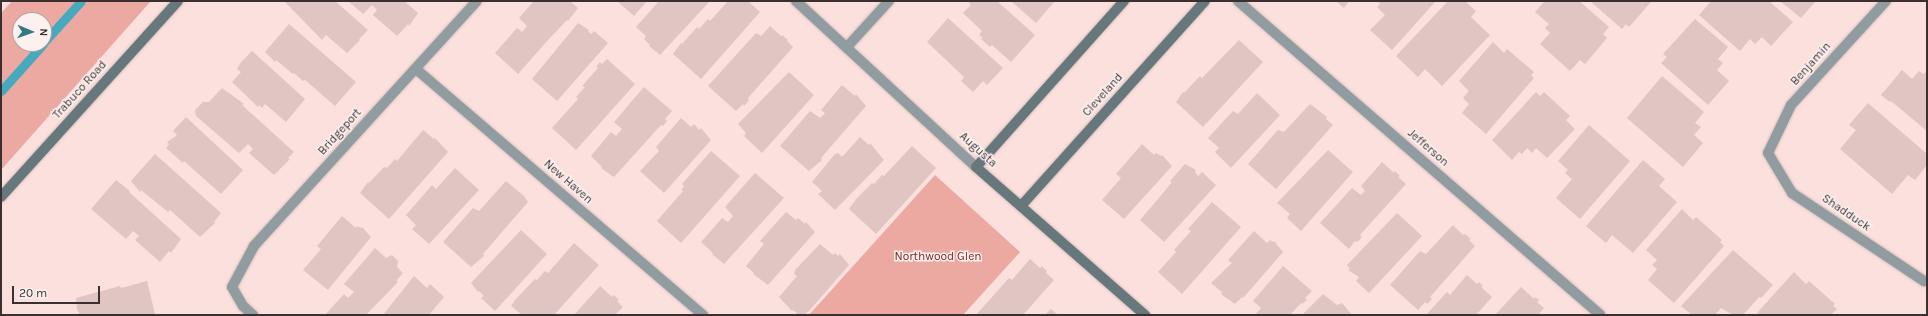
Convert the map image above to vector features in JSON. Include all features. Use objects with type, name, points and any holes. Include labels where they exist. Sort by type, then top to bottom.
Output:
[{"type":"street","name":"Trabuco Road","points":[[1,197],[178,1]]},
{"type":"street","name":"Bridgeport","points":[[253,315],[243,306],[232,287],[254,246],[477,1]]},
{"type":"street","name":"Augusta","points":[[796,1],[976,167],[1145,315]]},
{"type":"street","points":[[847,47],[888,1]]},
{"type":"street","points":[[976,167],[1124,1]]},
{"type":"street","name":"Cleveland","points":[[1021,206],[1205,1]]},
{"type":"street","name":"Jefferson","points":[[1238,1],[1600,315]]},
{"type":"street","name":"Benjamin","points":[[1768,153],[1791,105],[1886,1]]},
{"type":"street","name":"New Haven","points":[[416,69],[703,315]]},
{"type":"street","name":"Shadduck","points":[[1768,153],[1792,193],[1924,281]]},
{"type":"green space","points":[[12,1],[151,1],[1,170],[1,13]]},
{"type":"green space","name":"Northwood Glen","points":[[935,175],[1020,252],[963,315],[809,315]]},
{"type":"building","points":[[284,1],[335,1],[368,30],[347,53],[326,35],[322,40]]},
{"type":"building","points":[[348,1],[404,1],[418,13],[409,26],[408,24],[397,36],[373,15],[377,10],[372,5],[363,14]]},
{"type":"building","points":[[534,1],[570,1],[578,8],[568,21],[567,20],[548,40],[518,74],[495,53],[517,28],[522,32],[527,26],[519,18]]},
{"type":"building","points":[[617,1],[647,1],[634,16]]},
{"type":"building","points":[[659,1],[709,2],[660,55],[649,46],[650,45],[644,39],[646,36],[636,27]]},
{"type":"building","points":[[728,1],[748,1],[760,12],[701,79],[673,54],[681,43],[682,44],[697,27],[699,29],[708,19],[710,21]]},
{"type":"building","points":[[971,1],[997,1],[1035,35],[1011,62],[992,45],[990,47],[981,39],[983,38],[979,35],[982,31],[963,13],[971,5],[969,3]]},
{"type":"building","points":[[1011,1],[1055,1],[1036,23]]},
{"type":"building","points":[[1336,1],[1349,1],[1344,8]]},
{"type":"building","points":[[1377,1],[1436,1],[1392,50],[1370,30],[1385,15],[1377,7],[1380,4]]},
{"type":"building","points":[[1448,1],[1465,1],[1476,11],[1471,17],[1490,35],[1442,86],[1425,69],[1418,77],[1396,56]]},
{"type":"building","points":[[1545,1],[1579,1],[1609,27],[1603,34],[1607,38],[1585,64],[1580,60],[1570,71],[1540,44],[1550,33],[1545,28],[1549,24],[1535,12]]},
{"type":"building","points":[[1590,1],[1651,2],[1629,27],[1626,24],[1622,29]]},
{"type":"building","points":[[1711,1],[1769,1],[1793,22],[1771,46],[1762,37],[1755,44],[1750,39],[1740,51],[1699,15]]},
{"type":"building","points":[[1780,1],[1816,1],[1801,18]]},
{"type":"building","points":[[948,18],[1003,68],[987,85],[983,81],[973,92],[961,81],[964,77],[927,42]]},
{"type":"building","points":[[1695,19],[1728,47],[1718,59],[1723,63],[1717,70],[1729,81],[1708,105],[1661,63],[1667,57],[1663,54]]},
{"type":"building","points":[[578,23],[589,30],[588,31],[591,34],[594,31],[608,43],[557,101],[532,79]]},
{"type":"building","points":[[289,24],[356,82],[335,106],[305,80],[303,81],[276,60],[275,62],[265,52]]},
{"type":"building","points":[[770,26],[788,40],[787,41],[793,47],[748,98],[749,100],[744,106],[743,104],[736,111],[708,86],[756,33],[761,36]]},
{"type":"building","points":[[1239,40],[1263,62],[1203,127],[1176,102],[1183,92],[1184,93],[1200,76],[1202,78]]},
{"type":"building","points":[[1493,42],[1504,53],[1507,49],[1534,72],[1531,75],[1534,78],[1486,134],[1462,113],[1469,104],[1463,98],[1469,91],[1459,81]]},
{"type":"building","points":[[252,51],[305,99],[286,122],[265,104],[262,108],[259,105],[258,107],[232,82],[241,72],[237,69],[241,62]]},
{"type":"building","points":[[607,59],[635,84],[576,150],[552,128],[578,99],[576,97],[585,87],[582,86],[598,68],[596,67],[600,62],[602,64]]},
{"type":"building","points":[[1902,70],[1912,79],[1919,71],[1924,74],[1927,70],[1927,131],[1891,101],[1890,102],[1881,95]]},
{"type":"building","points":[[789,72],[814,95],[762,153],[744,136],[746,133],[738,124]]},
{"type":"building","points":[[1662,76],[1704,112],[1695,123],[1701,127],[1694,135],[1703,143],[1683,167],[1627,118]]},
{"type":"building","points":[[842,85],[855,96],[856,94],[866,106],[821,158],[822,160],[809,171],[780,146],[810,111],[820,118],[825,113],[821,110]]},
{"type":"building","points":[[644,87],[672,111],[665,119],[667,121],[663,126],[661,125],[614,177],[601,168],[602,167],[591,156],[611,132],[616,136],[622,129],[614,122]]},
{"type":"building","points":[[222,88],[244,104],[242,105],[294,152],[288,158],[290,159],[274,175],[249,153],[253,149],[248,144],[239,153],[196,116],[195,110],[203,102],[209,102]]},
{"type":"building","points":[[1536,92],[1540,96],[1544,92],[1570,116],[1566,120],[1575,129],[1547,158],[1536,148],[1532,153],[1527,148],[1522,154],[1519,152],[1512,160],[1492,140]]},
{"type":"building","points":[[1257,93],[1280,115],[1231,168],[1215,152],[1219,148],[1208,138],[1233,111],[1238,114]]},
{"type":"building","points":[[1868,103],[1927,154],[1927,165],[1915,180],[1908,175],[1892,194],[1840,149],[1856,130],[1849,125]]},
{"type":"building","points":[[1310,104],[1327,117],[1326,119],[1333,125],[1276,189],[1248,164],[1278,130],[1284,132]]},
{"type":"building","points":[[186,117],[243,170],[221,194],[184,161],[183,163],[166,148],[169,144],[167,142],[177,135],[173,131]]},
{"type":"building","points":[[681,118],[691,127],[694,124],[699,130],[701,128],[711,140],[664,193],[640,171],[659,151],[656,147]]},
{"type":"building","points":[[1589,125],[1630,161],[1580,219],[1556,198],[1572,179],[1565,173],[1568,170],[1558,161]]},
{"type":"building","points":[[423,130],[434,139],[435,138],[448,152],[389,219],[360,193],[368,182],[369,183],[384,167],[387,168],[395,159],[397,161]]},
{"type":"building","points":[[860,137],[869,145],[870,143],[884,160],[835,210],[818,194],[822,191],[812,182],[835,154],[838,153],[842,157]]},
{"type":"building","points":[[1142,144],[1154,155],[1156,153],[1161,156],[1162,155],[1172,166],[1124,219],[1102,200],[1121,178],[1116,174]]},
{"type":"building","points":[[912,146],[936,168],[876,234],[849,209],[857,198],[872,183],[874,184],[882,175],[884,176]]},
{"type":"building","points":[[1328,150],[1353,172],[1301,231],[1287,218],[1290,214],[1277,203]]},
{"type":"building","points":[[711,151],[740,176],[681,243],[657,221],[683,191],[681,190],[684,186],[682,184]]},
{"type":"building","points":[[155,154],[221,213],[214,222],[215,223],[200,237],[170,210],[168,212],[141,190],[140,192],[131,181]]},
{"type":"building","points":[[1643,160],[1665,179],[1659,186],[1677,202],[1633,253],[1612,235],[1606,243],[1586,226]]},
{"type":"building","points":[[1382,162],[1394,173],[1395,171],[1400,176],[1398,177],[1406,184],[1360,235],[1362,237],[1357,242],[1355,241],[1349,249],[1320,223],[1352,188],[1361,195],[1365,191],[1361,186]]},
{"type":"building","points":[[1185,164],[1196,170],[1195,172],[1198,176],[1202,172],[1216,185],[1164,242],[1140,220]]},
{"type":"building","points":[[455,168],[479,190],[429,244],[412,229],[416,225],[406,215],[432,185],[436,189]]},
{"type":"building","points":[[755,173],[784,198],[724,264],[701,242],[722,218],[728,222],[733,216],[725,207]]},
{"type":"building","points":[[116,180],[130,191],[129,192],[181,239],[171,253],[169,251],[160,262],[135,240],[139,236],[133,231],[126,239],[91,209]]},
{"type":"building","points":[[506,181],[524,196],[528,202],[483,254],[484,256],[471,267],[443,242],[473,208],[479,211]]},
{"type":"building","points":[[1212,202],[1241,227],[1182,294],[1158,272],[1176,252],[1174,250],[1191,231],[1188,229]]},
{"type":"building","points":[[1682,209],[1693,220],[1696,217],[1722,240],[1720,242],[1724,246],[1674,303],[1648,280],[1657,269],[1652,265],[1657,260],[1646,250]]},
{"type":"building","points":[[786,212],[796,220],[798,218],[805,224],[806,222],[815,232],[768,285],[753,274],[754,273],[746,266],[764,244],[760,241]]},
{"type":"building","points":[[1397,213],[1422,236],[1369,293],[1356,281],[1359,277],[1348,270],[1350,269],[1347,265]]},
{"type":"building","points":[[342,216],[356,228],[357,226],[362,227],[371,237],[328,290],[303,270],[321,249],[317,246]]},
{"type":"building","points":[[1453,225],[1463,235],[1465,234],[1471,239],[1469,240],[1475,246],[1430,297],[1432,299],[1427,304],[1425,302],[1418,310],[1390,285],[1420,251],[1426,254]]},
{"type":"building","points":[[521,230],[547,254],[495,311],[481,298],[484,296],[479,291],[478,292],[471,283]]},
{"type":"building","points":[[1254,231],[1267,243],[1270,240],[1273,242],[1274,241],[1283,252],[1243,298],[1242,297],[1235,304],[1221,294],[1222,292],[1211,283],[1232,263],[1228,260]]},
{"type":"building","points":[[574,243],[599,265],[554,315],[522,315],[511,306],[535,279],[537,280],[545,271],[548,273]]},
{"type":"building","points":[[820,244],[833,255],[835,253],[838,256],[840,254],[849,265],[809,311],[804,315],[799,315],[793,310],[792,311],[779,297],[797,276],[794,274],[795,270]]},
{"type":"building","points":[[375,248],[386,258],[392,255],[398,261],[397,267],[403,273],[396,281],[398,282],[366,315],[325,315],[344,294],[348,298],[354,292],[344,284]]},
{"type":"building","points":[[1733,250],[1773,285],[1761,298],[1759,297],[1743,315],[1733,315],[1721,308],[1715,315],[1692,315],[1681,306]]},
{"type":"building","points":[[1030,259],[1040,268],[1042,266],[1047,271],[1046,273],[1054,280],[1023,315],[976,315],[1009,278],[1012,280]]},
{"type":"building","points":[[1283,266],[1312,291],[1305,298],[1307,300],[1302,304],[1301,303],[1290,315],[1255,315],[1261,308],[1253,301]]},
{"type":"building","points":[[1794,272],[1806,284],[1809,281],[1835,304],[1833,306],[1837,309],[1831,315],[1760,315],[1757,313]]},
{"type":"building","points":[[1467,275],[1477,284],[1479,282],[1483,286],[1481,287],[1492,297],[1476,315],[1426,315],[1447,292],[1450,295]]},
{"type":"building","points":[[414,276],[427,288],[430,284],[444,297],[429,315],[383,315]]},
{"type":"building","points":[[147,281],[155,314],[80,315],[77,309],[76,298],[120,286],[121,288]]},
{"type":"building","points":[[600,286],[612,297],[614,295],[623,307],[615,315],[574,315]]},
{"type":"building","points":[[1521,287],[1534,299],[1535,297],[1539,300],[1537,302],[1544,308],[1538,315],[1495,315]]},
{"type":"building","points":[[1323,294],[1337,305],[1342,303],[1352,315],[1302,315]]},
{"type":"building","points":[[1051,309],[1058,315],[1045,315]]},
{"type":"waterway","points":[[52,33],[81,1]]},
{"type":"waterway","points":[[1,91],[36,52]]}]
